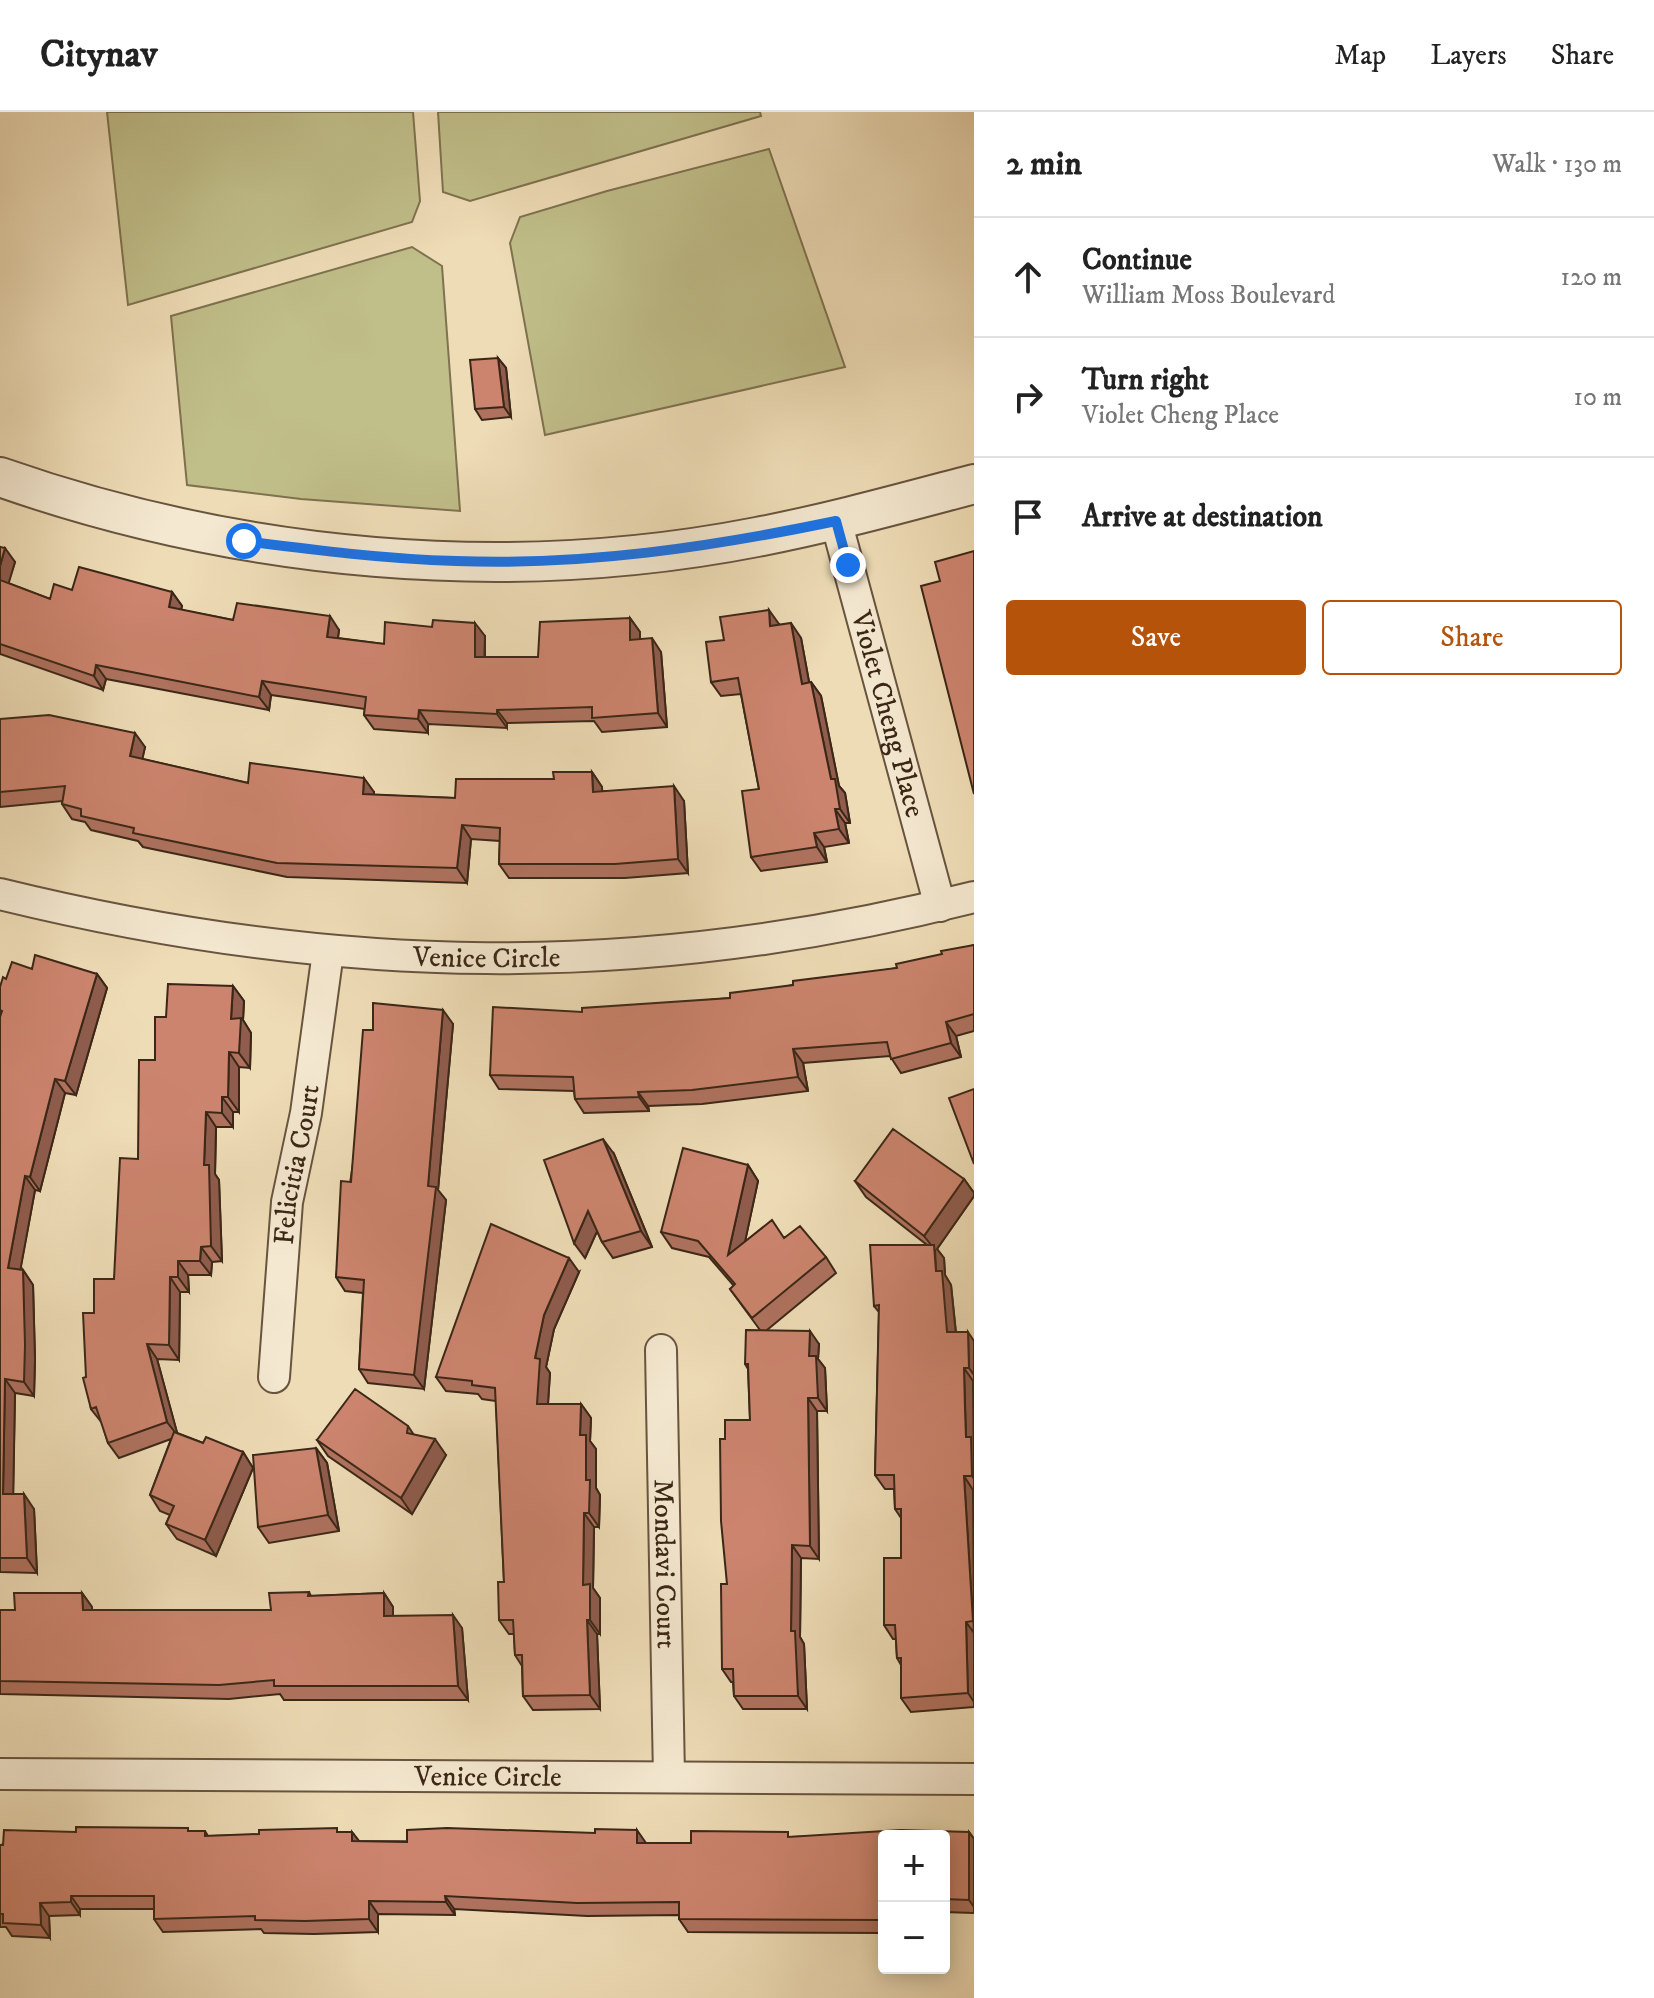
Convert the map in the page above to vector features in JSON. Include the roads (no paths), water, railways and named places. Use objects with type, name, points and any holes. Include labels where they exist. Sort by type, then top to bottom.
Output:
[{"type":"street","points":[[0,477],[155,523],[244,541],[350,555],[457,561],[648,553],[754,538],[836,521],[974,484]]},
{"type":"street","name":"Violet Cheng Place","points":[[836,521],[940,906]]},
{"type":"street","name":"Venice Circle","points":[[0,894],[97,918],[203,937],[328,952],[483,960],[598,957],[788,936],[974,897]]},
{"type":"street","name":"Felicitia Court","points":[[274,1377],[287,1202],[306,1113],[328,952]]},
{"type":"street","name":"Mondavi Court","points":[[661,1350],[669,1777]]},
{"type":"street","name":"Venice Circle","points":[[0,1774],[974,1779]]}]
